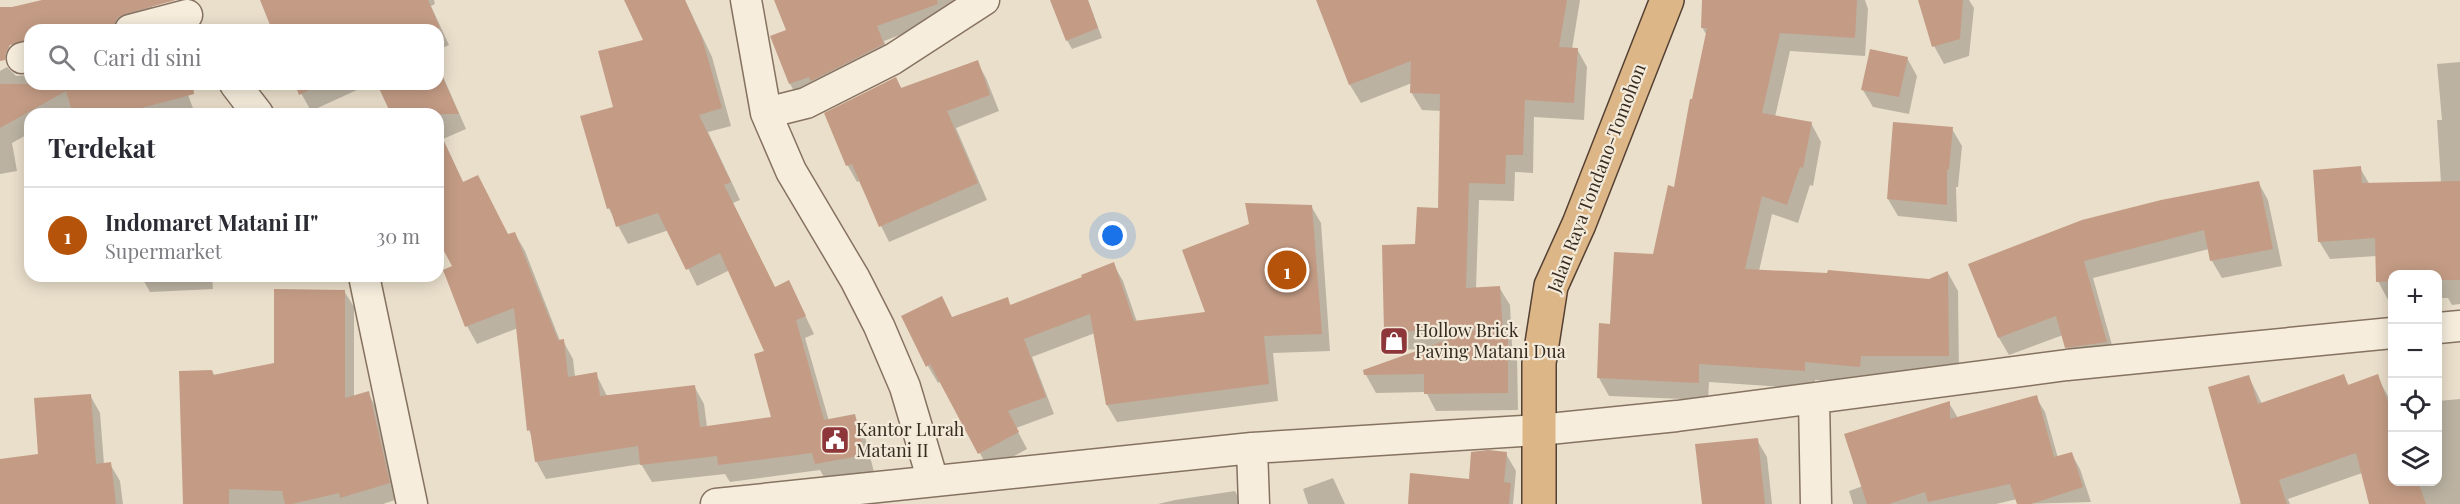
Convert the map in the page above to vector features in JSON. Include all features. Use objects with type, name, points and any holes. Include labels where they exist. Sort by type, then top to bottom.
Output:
[{"type":"highway","name":"Jalan Raya Tondano-Tomohon","points":[[1539,504],[1539,363],[1551,286],[1579,224],[1667,0]]},
{"type":"street","points":[[746,0],[766,113],[791,171],[855,279],[879,326],[905,387],[916,490]]},
{"type":"street","points":[[766,113],[806,103],[893,59],[984,0]]},
{"type":"street","points":[[153,24],[187,15]]},
{"type":"street","points":[[240,90],[253,108]]},
{"type":"street","points":[[364,282],[412,504]]},
{"type":"street","points":[[2442,328],[2460,326]]},
{"type":"street","points":[[716,504],[916,490],[1252,448],[1539,430],[1814,399],[2067,365],[2388,333]]},
{"type":"street","points":[[1814,399],[1816,504]]},
{"type":"street","points":[[1252,448],[1254,504]]},
{"type":"building","points":[[42,0],[176,0],[125,14],[117,18],[115,24],[24,24],[24,41],[10,45],[5,60],[0,61],[0,7],[12,7]]},
{"type":"building","points":[[260,0],[428,0],[438,24],[270,24]]},
{"type":"building","points":[[624,0],[685,0],[702,38],[722,108],[699,115],[731,182],[724,185],[775,287],[789,280],[806,316],[796,320],[824,420],[855,414],[865,455],[815,464],[812,453],[718,465],[717,456],[640,465],[638,446],[535,462],[530,430],[527,431],[514,308],[465,327],[444,273],[444,270],[452,266],[444,251],[444,142],[463,182],[478,175],[508,234],[515,232],[558,340],[564,339],[568,377],[597,372],[600,396],[695,385],[700,427],[771,417],[754,354],[764,351],[720,253],[686,270],[658,213],[616,227],[610,208],[607,209],[580,116],[613,107],[598,51],[643,40]]},
{"type":"building","points":[[774,0],[937,0],[938,4],[877,26],[884,44],[811,81],[809,77],[789,84],[770,36],[786,30]]},
{"type":"building","points":[[1050,0],[1088,0],[1098,28],[1066,41]]},
{"type":"building","points":[[1316,0],[1567,0],[1559,47],[1578,48],[1574,103],[1525,100],[1523,155],[1506,155],[1505,184],[1469,183],[1466,288],[1500,286],[1503,334],[1508,334],[1508,393],[1424,394],[1424,374],[1364,375],[1363,370],[1478,329],[1384,332],[1382,245],[1415,244],[1417,207],[1438,208],[1440,94],[1410,93],[1411,61],[1349,85]]},
{"type":"building","points":[[1702,0],[1857,0],[1855,38],[1780,33],[1762,113],[1812,122],[1803,168],[1800,167],[1787,205],[1762,196],[1745,269],[1827,273],[1828,270],[1929,279],[1948,271],[1949,356],[1861,356],[1860,367],[1805,362],[1805,371],[1699,364],[1699,383],[1597,378],[1599,323],[1610,324],[1614,252],[1653,254],[1668,185],[1674,187],[1690,99],[1692,99],[1707,28],[1701,28]]},
{"type":"building","points":[[1918,0],[1963,0],[1960,39],[1932,47]]},
{"type":"building","points":[[1870,49],[1908,57],[1899,97],[1861,90]]},
{"type":"building","points":[[978,60],[990,95],[947,111],[978,183],[879,227],[852,164],[846,166],[824,113],[896,77],[901,88]]},
{"type":"building","points":[[444,80],[459,114],[444,114],[444,108],[388,108],[380,90],[444,90]]},
{"type":"building","points":[[0,84],[24,84],[24,90],[194,90],[194,94],[142,108],[71,108],[66,91],[36,108],[24,108],[24,115],[0,128]]},
{"type":"building","points":[[297,90],[309,90],[299,95]]},
{"type":"building","points":[[1893,122],[1953,127],[1949,169],[1947,170],[1947,205],[1887,199]]},
{"type":"building","points":[[2361,166],[2362,183],[2460,181],[2460,280],[2442,280],[2442,270],[2388,270],[2388,281],[2376,282],[2375,238],[2318,242],[2313,170]]},
{"type":"building","points":[[2259,181],[2273,249],[2210,261],[2204,230],[2084,261],[2107,342],[2065,348],[2056,316],[1998,338],[1968,264],[2082,220],[2161,200]]},
{"type":"building","points":[[1245,203],[1312,205],[1322,334],[1264,336],[1269,384],[1106,405],[1090,314],[1024,339],[1046,397],[1008,411],[1019,432],[978,454],[930,364],[926,367],[901,316],[942,296],[952,317],[1008,297],[1010,305],[1114,262],[1134,321],[1205,312],[1182,250],[1249,224]]},
{"type":"building","points":[[274,289],[345,290],[345,398],[369,391],[390,483],[340,498],[339,493],[292,504],[285,504],[282,491],[229,489],[229,504],[183,504],[179,371],[212,370],[213,375],[274,363]]},
{"type":"building","points":[[2344,374],[2348,385],[2378,374],[2388,403],[2388,486],[2419,486],[2426,504],[2369,504],[2356,453],[2279,480],[2287,504],[2241,504],[2208,387],[2249,375],[2258,404]]},
{"type":"building","points":[[91,394],[96,464],[111,462],[116,504],[0,504],[0,459],[38,454],[34,398]]},
{"type":"building","points":[[2037,395],[2054,457],[2072,452],[2083,487],[2031,504],[2017,504],[2010,484],[1928,502],[1925,492],[1889,504],[1867,504],[1844,434],[1950,401],[1950,419]]},
{"type":"building","points":[[1758,438],[1765,504],[1702,504],[1695,444]]},
{"type":"building","points":[[1488,450],[1507,452],[1504,482],[1511,483],[1509,504],[1408,504],[1410,473],[1469,479],[1471,452]]},
{"type":"place","name":"Indomaret Matani II\"","points":[[1287,270]]},
{"type":"place","name":"Hollow Brick Paving Matani Dua","points":[[1394,341]]},
{"type":"place","name":"Kantor Lurah Matani II","points":[[835,440]]}]
